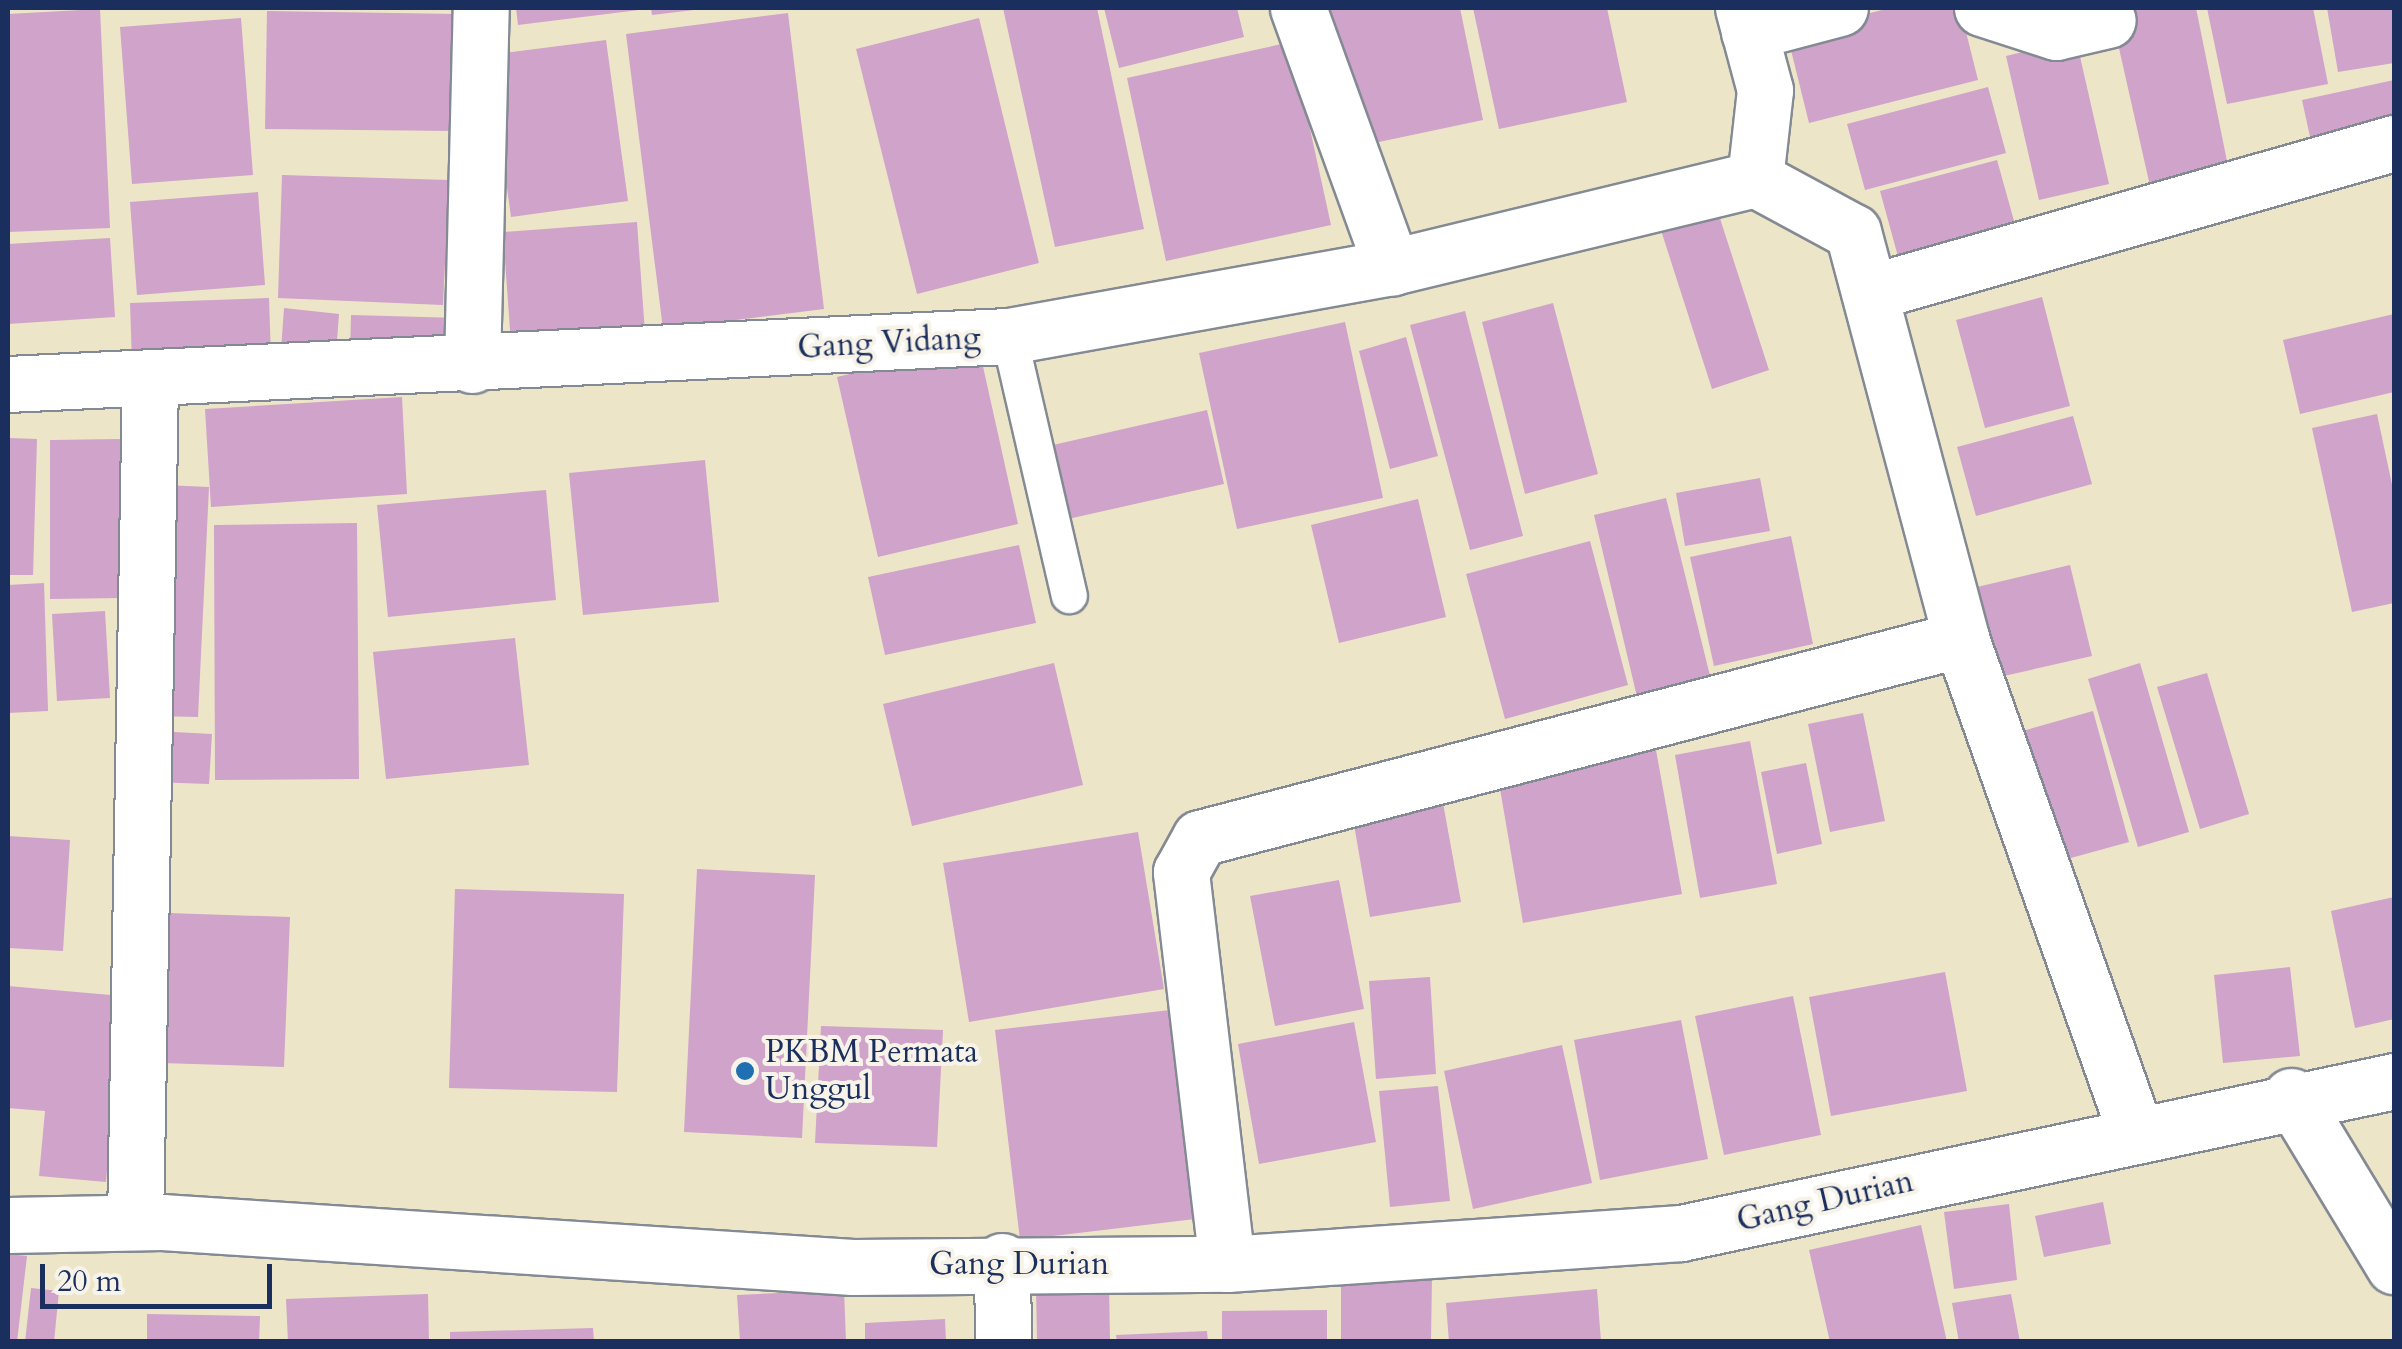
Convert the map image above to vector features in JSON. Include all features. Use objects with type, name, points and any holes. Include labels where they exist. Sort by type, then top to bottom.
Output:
[{"type":"street","points":[[472,365],[481,8]]},
{"type":"street","points":[[1298,8],[1392,267]]},
{"type":"street","points":[[1840,8],[1746,20],[1765,90],[1755,179],[1853,232],[1876,291],[1928,651],[2135,1131]]},
{"type":"street","points":[[1982,8],[2056,32],[2108,20]]},
{"type":"street","points":[[1876,291],[2394,144]]},
{"type":"street","name":"Gang Vidang","points":[[8,384],[150,382],[1009,336],[1392,267],[1755,179]]},
{"type":"street","points":[[135,1222],[150,382]]},
{"type":"street","points":[[1227,1264],[1182,888],[1187,850],[1200,838],[1928,651]]},
{"type":"street","name":"Gang Durian","points":[[8,1225],[135,1222],[853,1267],[1002,1261],[1227,1264],[1682,1233],[2023,1157],[2084,1148],[2135,1131],[2291,1096],[2394,1081]]},
{"type":"street","points":[[2291,1096],[2394,1266]]},
{"type":"street","points":[[1002,1261],[1003,1342]]},
{"type":"lane","points":[[1009,336],[1069,595]]},
{"type":"building","points":[[516,8],[639,8],[639,10],[518,25]]},
{"type":"building","points":[[651,8],[694,8],[694,10],[652,15]]},
{"type":"building","points":[[1003,8],[1097,8],[1144,229],[1055,247]]},
{"type":"building","points":[[1104,8],[1237,8],[1244,37],[1119,68]]},
{"type":"building","points":[[1330,8],[1460,8],[1483,120],[1360,146]]},
{"type":"building","points":[[1473,8],[1607,8],[1627,102],[1499,129]]},
{"type":"building","points":[[1890,8],[1960,8],[1978,80],[1809,123],[1787,34]]},
{"type":"building","points":[[2110,8],[2196,8],[2230,176],[2152,195]]},
{"type":"building","points":[[2207,8],[2313,8],[2328,84],[2227,104]]},
{"type":"building","points":[[2327,8],[2394,8],[2394,63],[2338,72]]},
{"type":"building","points":[[100,9],[110,228],[8,232],[8,14]]},
{"type":"building","points":[[267,11],[456,14],[453,131],[265,129]]},
{"type":"building","points":[[788,13],[824,309],[663,329],[626,34]]},
{"type":"building","points":[[241,18],[253,175],[132,184],[120,27]]},
{"type":"building","points":[[979,18],[1039,263],[917,294],[856,49]]},
{"type":"building","points":[[2076,39],[2109,184],[2039,200],[2006,56]]},
{"type":"building","points":[[606,40],[628,201],[511,217],[489,55]]},
{"type":"building","points":[[1291,42],[1331,225],[1166,261],[1127,78]]},
{"type":"building","points":[[2394,80],[2394,138],[2314,155],[2302,100]]},
{"type":"building","points":[[1988,87],[2006,153],[1865,190],[1847,124]]},
{"type":"building","points":[[1997,160],[2016,228],[1899,260],[1880,191]]},
{"type":"building","points":[[282,175],[449,180],[443,305],[278,298]]},
{"type":"building","points":[[258,192],[265,285],[137,295],[130,202]]},
{"type":"building","points":[[1715,203],[1769,370],[1712,389],[1658,221]]},
{"type":"building","points":[[637,222],[645,333],[511,344],[503,232]]},
{"type":"building","points":[[110,238],[115,317],[8,324],[8,244]]},
{"type":"building","points":[[2042,297],[2070,406],[1985,428],[1956,320]]},
{"type":"building","points":[[269,298],[271,358],[132,363],[130,303]]},
{"type":"building","points":[[1553,303],[1598,474],[1525,494],[1482,322]]},
{"type":"building","points":[[284,308],[339,314],[336,354],[281,350]]},
{"type":"building","points":[[1465,311],[1523,536],[1470,550],[1410,325]]},
{"type":"building","points":[[2394,314],[2394,392],[2300,414],[2283,340]]},
{"type":"building","points":[[351,315],[460,318],[459,359],[350,356]]},
{"type":"building","points":[[1345,322],[1383,498],[1237,529],[1199,353]]},
{"type":"building","points":[[1406,337],[1438,456],[1390,469],[1359,351]]},
{"type":"building","points":[[978,344],[1018,524],[878,557],[837,377]]},
{"type":"building","points":[[402,397],[407,494],[211,507],[205,409]]},
{"type":"building","points":[[1207,410],[1224,484],[1068,519],[1053,445]]},
{"type":"building","points":[[2377,414],[2394,494],[2394,603],[2352,612],[2312,428]]},
{"type":"building","points":[[2073,416],[2092,484],[1976,516],[1957,447]]},
{"type":"building","points":[[8,438],[37,439],[33,575],[8,575]]},
{"type":"building","points":[[122,439],[122,598],[50,599],[50,440]]},
{"type":"building","points":[[705,460],[719,602],[583,615],[569,473]]},
{"type":"building","points":[[1760,478],[1770,531],[1685,546],[1676,493]]},
{"type":"building","points":[[163,485],[209,487],[198,717],[152,716]]},
{"type":"building","points":[[546,490],[556,600],[388,617],[377,505]]},
{"type":"building","points":[[1666,498],[1716,700],[1642,718],[1594,515]]},
{"type":"building","points":[[1418,499],[1446,617],[1339,643],[1311,525]]},
{"type":"building","points":[[357,523],[359,779],[215,780],[214,525]]},
{"type":"building","points":[[1791,536],[1813,644],[1714,666],[1690,557]]},
{"type":"building","points":[[1590,541],[1628,685],[1505,719],[1466,574]]},
{"type":"building","points":[[1019,545],[1036,623],[885,655],[868,577]]},
{"type":"building","points":[[2070,565],[2092,656],[1995,678],[1973,588]]},
{"type":"building","points":[[44,583],[48,711],[8,713],[8,585]]},
{"type":"building","points":[[105,611],[110,698],[57,701],[52,614]]},
{"type":"building","points":[[515,638],[529,765],[386,779],[373,652]]},
{"type":"building","points":[[1054,663],[1083,785],[912,826],[883,704]]},
{"type":"building","points":[[2140,663],[2189,832],[2138,847],[2088,679]]},
{"type":"building","points":[[2207,673],[2249,814],[2200,829],[2157,687]]},
{"type":"building","points":[[2093,711],[2129,842],[2049,864],[2012,734]]},
{"type":"building","points":[[1863,713],[1885,821],[1830,832],[1808,724]]},
{"type":"building","points":[[155,731],[212,734],[209,784],[152,782]]},
{"type":"building","points":[[1750,741],[1777,884],[1700,898],[1675,755]]},
{"type":"building","points":[[1656,750],[1682,894],[1523,923],[1498,777]]},
{"type":"building","points":[[1806,763],[1822,844],[1777,854],[1761,772]]},
{"type":"building","points":[[1443,803],[1461,902],[1370,917],[1353,819]]},
{"type":"building","points":[[1138,832],[1164,989],[969,1022],[943,863]]},
{"type":"building","points":[[8,836],[70,840],[63,951],[8,948]]},
{"type":"building","points":[[697,869],[815,875],[802,1138],[684,1132]]},
{"type":"building","points":[[1339,880],[1364,1009],[1275,1026],[1250,896]]},
{"type":"building","points":[[455,889],[624,894],[617,1092],[449,1088]]},
{"type":"building","points":[[2394,897],[2394,1019],[2355,1028],[2331,911]]},
{"type":"building","points":[[168,913],[290,917],[284,1067],[162,1063]]},
{"type":"building","points":[[2290,967],[2300,1056],[2223,1063],[2214,975]]},
{"type":"building","points":[[1945,972],[1967,1091],[1831,1116],[1809,997]]},
{"type":"building","points":[[1430,977],[1436,1074],[1376,1079],[1369,981]]},
{"type":"building","points":[[8,986],[122,996],[106,1182],[39,1176],[45,1111],[8,1108]]},
{"type":"building","points":[[1793,996],[1821,1135],[1724,1155],[1695,1016]]},
{"type":"building","points":[[1170,1010],[1195,1219],[1020,1240],[995,1030]]},
{"type":"building","points":[[1681,1020],[1708,1159],[1600,1180],[1574,1040]]},
{"type":"building","points":[[1354,1022],[1376,1142],[1259,1164],[1238,1044]]},
{"type":"building","points":[[821,1026],[943,1030],[937,1147],[815,1143]]},
{"type":"building","points":[[1562,1045],[1592,1183],[1473,1209],[1444,1071]]},
{"type":"building","points":[[1438,1086],[1450,1201],[1390,1207],[1379,1091]]},
{"type":"building","points":[[2103,1202],[2111,1244],[2044,1257],[2035,1216]]},
{"type":"building","points":[[2009,1204],[2017,1280],[1954,1289],[1944,1212]]},
{"type":"building","points":[[1921,1225],[1947,1342],[1830,1342],[1809,1250]]},
{"type":"building","points":[[8,1254],[27,1256],[17,1342],[8,1342]]},
{"type":"building","points":[[1341,1276],[1432,1276],[1431,1342],[1341,1342]]},
{"type":"building","points":[[1109,1284],[1110,1342],[1037,1342],[1036,1286]]},
{"type":"building","points":[[31,1288],[59,1291],[54,1342],[25,1342]]},
{"type":"building","points":[[1597,1289],[1601,1342],[1449,1342],[1446,1303]]},
{"type":"building","points":[[844,1290],[846,1342],[740,1342],[737,1295]]},
{"type":"building","points":[[428,1294],[429,1342],[288,1342],[286,1299]]},
{"type":"building","points":[[2011,1294],[2020,1342],[1959,1342],[1952,1303]]},
{"type":"building","points":[[1327,1310],[1327,1342],[1222,1342],[1222,1311]]},
{"type":"building","points":[[147,1314],[260,1316],[259,1342],[147,1342]]},
{"type":"building","points":[[945,1319],[946,1342],[865,1342],[865,1323]]},
{"type":"building","points":[[593,1328],[594,1342],[450,1342],[450,1332]]},
{"type":"building","points":[[1207,1331],[1208,1342],[1117,1342],[1116,1335]]},
{"type":"place","name":"PKBM Permata Unggul","points":[[745,1071]]}]
